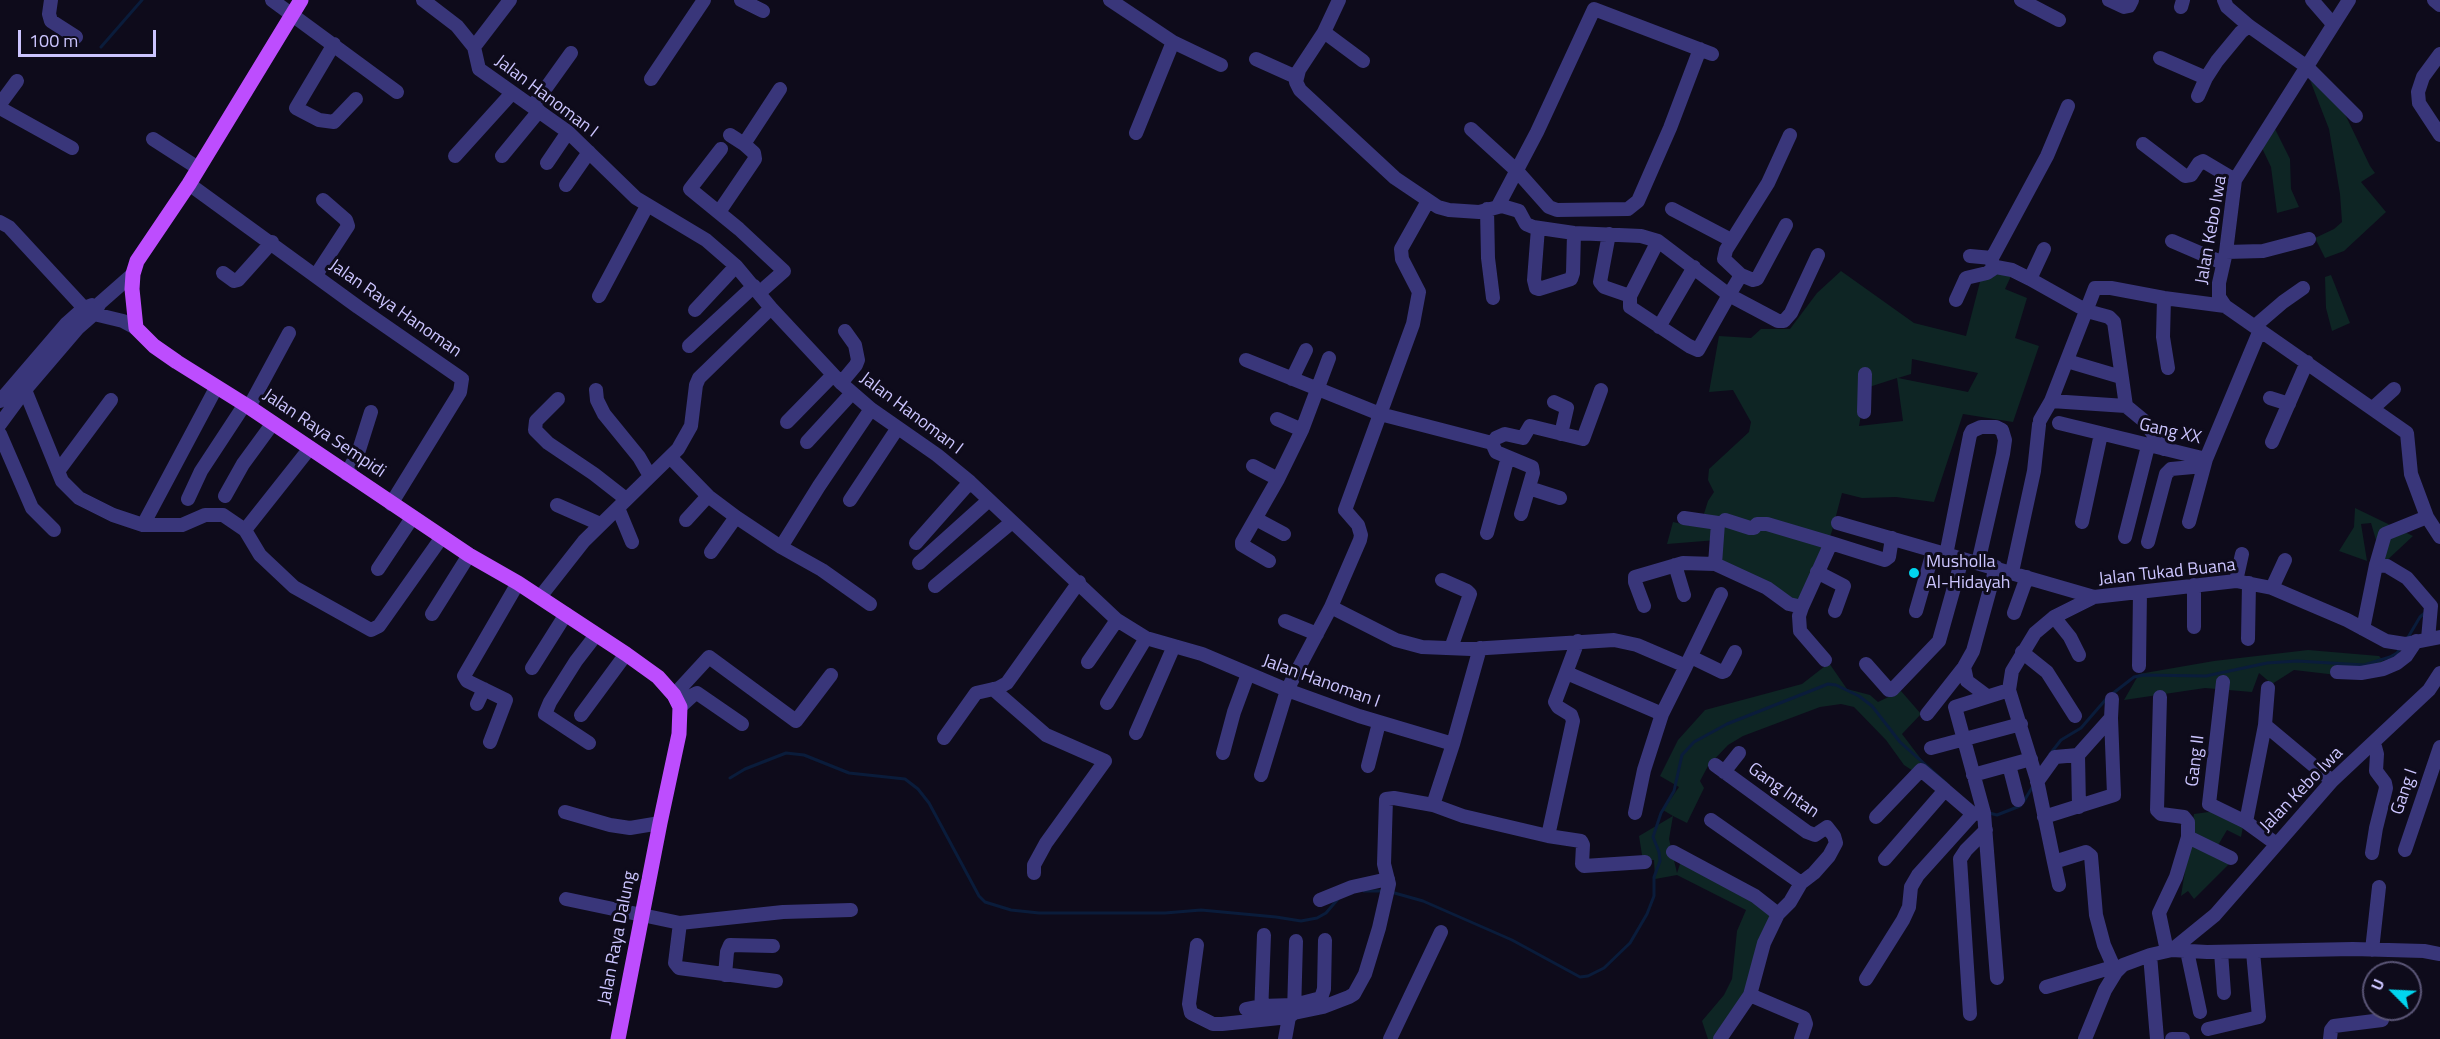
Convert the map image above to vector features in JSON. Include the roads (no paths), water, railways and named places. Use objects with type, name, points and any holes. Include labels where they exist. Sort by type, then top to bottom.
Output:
[{"type":"main road","points":[[136,328],[132,302],[133,274],[137,261],[189,184],[301,0]]},
{"type":"main road","name":"Jalan Raya Sempidi","points":[[136,328],[154,346],[273,423],[390,504],[469,555],[518,583],[626,654],[658,677],[677,701]]},
{"type":"main road","points":[[660,823],[680,734],[677,701]]},
{"type":"main road","name":"Jalan Raya Dalung","points":[[618,1039],[660,823]]},
{"type":"street","points":[[51,0],[49,14],[51,21],[76,37]]},
{"type":"street","points":[[272,0],[397,92]]},
{"type":"street","name":"Jalan Hanoman I","points":[[423,0],[457,26],[474,47],[479,69],[568,132],[646,206],[706,240],[736,266],[771,308],[852,393],[970,482],[1117,620],[1146,638],[1202,654],[1287,690],[1379,723],[1453,744]]},
{"type":"street","points":[[474,47],[510,0]]},
{"type":"street","points":[[651,80],[704,0]]},
{"type":"street","points":[[741,0],[763,11]]},
{"type":"street","points":[[1339,0],[1324,32],[1296,77],[1297,86],[1395,178],[1428,201],[1449,210],[1479,212],[1492,208],[1519,211],[1523,214],[1526,224],[1539,228],[1574,233],[1641,236],[1658,241],[1729,295],[1778,321],[1784,321],[1791,313],[1818,255]]},
{"type":"street","points":[[1608,13],[1615,0]]},
{"type":"street","points":[[2021,0],[2060,20]]},
{"type":"street","points":[[2109,0],[2124,7],[2129,6],[2132,0]]},
{"type":"street","points":[[2312,0],[2332,23]]},
{"type":"street","name":"Jalan Kebo Iwa","points":[[2349,0],[2332,23],[2307,67],[2235,180],[2225,257],[2218,289],[2225,306],[2407,433],[2408,465],[2427,517],[2440,537]]},
{"type":"street","points":[[2434,0],[2440,6]]},
{"type":"street","points":[[1114,1],[1173,42],[1221,65]]},
{"type":"street","points":[[2230,2],[2249,26],[2307,67],[2356,116]]},
{"type":"street","points":[[1471,129],[1517,171],[1544,204],[1552,209],[1628,209],[1638,201],[1706,51],[1596,9],[1590,13],[1537,132],[1517,171],[1492,208],[1488,258],[1494,298]]},
{"type":"street","points":[[2198,96],[2206,78],[2233,41],[2249,26]]},
{"type":"street","points":[[1324,32],[1363,61]]},
{"type":"street","points":[[1136,133],[1173,42]]},
{"type":"street","points":[[333,44],[296,108],[318,120],[334,122],[356,99]]},
{"type":"street","points":[[502,156],[536,108],[570,53]]},
{"type":"street","points":[[2440,54],[2423,77],[2418,92],[2419,103],[2440,135]]},
{"type":"street","points":[[2160,58],[2206,78]]},
{"type":"street","points":[[1256,59],[1296,77]]},
{"type":"street","points":[[17,81],[0,106],[72,148]]},
{"type":"street","points":[[744,144],[780,88]]},
{"type":"street","points":[[455,156],[512,93]]},
{"type":"street","points":[[1956,300],[1966,278],[1987,273],[1994,262],[2047,156],[2068,106]]},
{"type":"street","points":[[547,163],[568,132]]},
{"type":"street","points":[[719,212],[755,159],[754,153],[730,135]]},
{"type":"street","points":[[1786,225],[1757,279],[1753,280],[1741,275],[1724,259],[1731,240],[1768,183],[1790,135]]},
{"type":"street","points":[[153,139],[198,168]]},
{"type":"street","points":[[2143,144],[2186,176],[2192,175],[2199,162],[2203,161],[2235,180]]},
{"type":"street","points":[[688,346],[756,290],[784,271],[690,189],[721,149]]},
{"type":"street","points":[[566,185],[589,152]]},
{"type":"street","name":"Jalan Raya Hanoman","points":[[189,184],[272,242],[358,307],[459,375],[464,382],[390,504]]},
{"type":"street","points":[[316,275],[348,226],[346,220],[323,200]]},
{"type":"street","points":[[1261,775],[1287,690],[1331,607],[1361,535],[1356,521],[1345,510],[1408,341],[1419,298],[1418,287],[1402,259],[1401,249],[1428,201]]},
{"type":"street","points":[[599,296],[646,206]]},
{"type":"street","points":[[1672,208],[1731,240]]},
{"type":"street","points":[[0,222],[9,227],[93,308],[136,328]]},
{"type":"street","points":[[1539,228],[1534,279],[1536,288],[1539,289],[1569,280],[1572,276],[1574,233]]},
{"type":"street","points":[[1609,234],[1600,282],[1604,287],[1630,296]]},
{"type":"street","points":[[2172,241],[2225,257],[2263,251],[2309,239]]},
{"type":"street","points":[[1658,241],[1630,296],[1630,307],[1698,350],[1741,275]]},
{"type":"street","points":[[223,273],[234,281],[238,280],[272,242]]},
{"type":"street","points":[[2030,279],[2044,249]]},
{"type":"street","points":[[1970,256],[1994,262],[2012,270],[2087,311],[2112,320],[2126,406]]},
{"type":"street","points":[[695,310],[736,266]]},
{"type":"street","points":[[1659,327],[1694,267]]},
{"type":"street","points":[[0,424],[5,402],[43,358],[78,328],[93,308],[133,274]]},
{"type":"street","points":[[2012,572],[2034,471],[2039,423],[2051,401],[2095,288],[2111,288],[2162,298],[2225,306]]},
{"type":"street","points":[[2257,328],[2283,302],[2303,288]]},
{"type":"street","points":[[2149,318],[2160,309],[2162,298]]},
{"type":"street","points":[[2162,298],[2163,337],[2168,368]]},
{"type":"street","points":[[540,597],[600,524],[671,458],[684,441],[691,426],[696,385],[699,378],[771,308]]},
{"type":"street","name":"Gang XX","points":[[2059,423],[2201,458],[2257,328]]},
{"type":"street","points":[[787,422],[856,365],[858,360],[855,345],[845,331]]},
{"type":"street","points":[[188,499],[201,471],[247,406],[289,333]]},
{"type":"street","points":[[1292,379],[1306,350]]},
{"type":"street","points":[[5,402],[25,390],[43,358]]},
{"type":"street","points":[[1269,561],[1241,543],[1278,479],[1302,430],[1329,358]]},
{"type":"street","points":[[1246,360],[1318,391],[1380,414],[1492,443]]},
{"type":"street","points":[[2067,361],[2121,377]]},
{"type":"street","points":[[2272,442],[2307,362]]},
{"type":"street","points":[[1864,411],[1865,374]]},
{"type":"street","points":[[143,525],[216,388]]},
{"type":"street","points":[[2373,408],[2394,389]]},
{"type":"street","points":[[25,390],[62,481],[78,498],[113,515],[143,525],[182,525],[205,515],[223,515],[245,530],[260,555],[294,587],[373,630],[442,537]]},
{"type":"street","points":[[596,390],[604,414],[639,457],[650,476]]},
{"type":"street","points":[[1492,443],[1496,438],[1505,434],[1523,438],[1529,426],[1578,439],[1585,438],[1601,390]]},
{"type":"street","points":[[807,442],[852,393]]},
{"type":"street","points":[[2270,398],[2289,404]]},
{"type":"street","points":[[558,399],[536,421],[535,430],[548,443],[594,474],[622,504],[632,542]]},
{"type":"street","points":[[59,470],[111,400]]},
{"type":"street","points":[[2051,401],[2126,406],[2143,420],[2164,449]]},
{"type":"street","points":[[1554,402],[1568,408],[1562,434]]},
{"type":"street","points":[[781,547],[819,486],[872,409]]},
{"type":"street","points":[[347,474],[371,412]]},
{"type":"street","points":[[1277,419],[1302,430]]},
{"type":"street","points":[[225,496],[243,464],[273,423]]},
{"type":"street","points":[[1916,610],[1940,554],[1970,435],[1972,431],[1981,427],[1996,427],[2002,430],[2005,440],[1978,563]]},
{"type":"street","points":[[850,500],[897,429]]},
{"type":"street","points":[[0,434],[32,508],[54,530]]},
{"type":"street","points":[[2082,522],[2101,434]]},
{"type":"street","points":[[1492,443],[1496,452],[1532,467],[1533,472],[1521,513]]},
{"type":"street","points":[[2125,537],[2148,446]]},
{"type":"street","points":[[245,530],[308,447]]},
{"type":"street","points":[[262,486],[273,488],[308,447]]},
{"type":"street","points":[[1487,533],[1508,457]]},
{"type":"street","points":[[671,458],[708,496],[736,517],[781,547],[822,570],[870,604]]},
{"type":"street","points":[[2189,522],[2201,458]]},
{"type":"street","points":[[2148,542],[2166,474],[2172,469],[2187,470],[2201,458]]},
{"type":"street","points":[[1253,466],[1278,479]]},
{"type":"street","points":[[916,543],[970,482]]},
{"type":"street","points":[[1529,488],[1560,498]]},
{"type":"street","points":[[686,520],[708,496]]},
{"type":"street","points":[[919,563],[989,500]]},
{"type":"street","points":[[557,505],[600,524]]},
{"type":"street","points":[[711,552],[736,517]]},
{"type":"street","points":[[2363,629],[2376,565],[2387,531],[2419,522],[2427,517]]},
{"type":"street","points":[[378,569],[412,518]]},
{"type":"street","points":[[1684,518],[1712,520],[1718,524],[1714,564]]},
{"type":"street","points":[[1256,519],[1284,534]]},
{"type":"street","points":[[1725,520],[1750,528],[1754,528],[1757,524],[1767,524],[1885,560],[1889,558],[1892,538]]},
{"type":"street","points":[[935,586],[1012,522]]},
{"type":"street","points":[[1838,523],[2094,597]]},
{"type":"street","points":[[1825,660],[1800,631],[1799,616],[1832,543]]},
{"type":"street","points":[[2242,554],[2248,639]]},
{"type":"street","points":[[432,614],[469,555]]},
{"type":"street","points":[[1866,664],[1889,690],[1892,690],[1939,642],[1962,559]]},
{"type":"street","points":[[2272,588],[2285,560]]},
{"type":"street","points":[[1644,606],[1635,577],[1683,563],[1714,564],[1767,588],[1789,604],[1802,606]]},
{"type":"street","points":[[1675,565],[1684,594]]},
{"type":"street","points":[[2337,672],[2361,673],[2383,669],[2397,663],[2422,640],[2431,606],[2407,578],[2387,566],[2376,565]]},
{"type":"street","points":[[1996,567],[1976,642],[1964,667],[1931,710],[1957,706],[2009,690],[2037,780],[2059,885]]},
{"type":"street","points":[[1817,572],[1844,586],[1834,611]]},
{"type":"street","points":[[2014,613],[2027,577]]},
{"type":"street","points":[[1443,580],[1470,594],[1451,648]]},
{"type":"street","points":[[944,738],[974,695],[979,691],[993,689],[1007,683],[1079,582]]},
{"type":"street","name":"Jalan Tukad Buana","points":[[2009,690],[2012,671],[2035,633],[2054,617],[2094,597],[2194,585],[2243,582],[2272,588],[2386,641],[2422,640]]},
{"type":"street","points":[[490,742],[506,700],[464,679],[465,672],[518,583]]},
{"type":"street","points":[[2194,585],[2194,627]]},
{"type":"street","points":[[2139,666],[2140,592]]},
{"type":"street","points":[[1635,813],[1644,770],[1662,714],[1721,594]]},
{"type":"street","points":[[1331,607],[1396,640],[1422,647],[1480,648],[1578,641],[1624,641],[1722,672],[1725,671],[1735,652]]},
{"type":"street","points":[[532,668],[566,614]]},
{"type":"street","points":[[2054,617],[2070,637],[2079,655]]},
{"type":"street","points":[[1088,662],[1117,620]]},
{"type":"street","points":[[1285,621],[1317,634]]},
{"type":"street","points":[[589,743],[545,714],[576,661],[596,635]]},
{"type":"street","points":[[1107,703],[1146,638]]},
{"type":"street","points":[[1548,836],[1573,721],[1571,715],[1558,707],[1555,702],[1578,641]]},
{"type":"street","points":[[1136,733],[1174,645]]},
{"type":"street","points":[[1433,805],[1480,648]]},
{"type":"street","points":[[2022,652],[2048,672],[2075,716]]},
{"type":"street","points":[[581,715],[626,654]]},
{"type":"street","points":[[677,701],[706,658],[710,657],[796,721],[831,675]]},
{"type":"street","points":[[1964,667],[1967,681],[1987,696]]},
{"type":"street","name":"Jalan Kebo Iwa","points":[[2169,951],[2215,915],[2332,781],[2429,690],[2440,673]]},
{"type":"street","points":[[1223,753],[1234,712],[1248,674]]},
{"type":"street","points":[[1567,674],[1662,714]]},
{"type":"street","name":"Gang II","points":[[2223,682],[2209,804],[2246,822],[2276,843]]},
{"type":"street","points":[[2246,822],[2265,725],[2268,688]]},
{"type":"street","points":[[477,704],[484,689]]},
{"type":"street","points":[[993,689],[1046,735],[1105,761],[1046,843],[1034,865],[1034,873]]},
{"type":"street","points":[[2429,690],[2440,700]]},
{"type":"street","points":[[677,701],[697,693],[742,724]]},
{"type":"street","points":[[2160,697],[2157,810],[2161,814],[2186,818],[2188,822],[2187,837],[2176,877],[2159,913],[2169,951]]},
{"type":"street","points":[[2044,818],[2114,795],[2112,699]]},
{"type":"street","points":[[1957,706],[1962,740],[1974,775],[1986,830],[1997,978]]},
{"type":"street","points":[[2079,807],[2078,755],[2111,718]]},
{"type":"street","points":[[1368,766],[1379,723]]},
{"type":"street","points":[[1931,748],[2021,724]]},
{"type":"street","points":[[2265,725],[2332,781]]},
{"type":"street","points":[[2372,853],[2385,788],[2385,783],[2376,771],[2377,754],[2374,743]]},
{"type":"street","name":"Gang I","points":[[2405,850],[2440,747]]},
{"type":"street","name":"Gang Intan","points":[[1720,1039],[1750,995],[1764,943],[1778,914],[1790,902],[1801,883],[1821,866],[1835,847],[1836,840],[1830,828],[1824,827],[1815,835],[1811,835],[1719,768],[1739,753]]},
{"type":"street","points":[[2037,780],[2055,757],[2078,755]]},
{"type":"street","points":[[1974,775],[2031,759]]},
{"type":"street","points":[[2009,765],[2018,800]]},
{"type":"street","points":[[1876,817],[1921,770],[1924,770],[1945,790],[1981,812]]},
{"type":"street","points":[[1885,858],[1945,790]]},
{"type":"street","points":[[1197,945],[1189,1004],[1191,1013],[1213,1024],[1261,1013],[1292,1012],[1323,1006],[1354,994],[1365,974],[1388,887],[1384,864],[1386,800],[1394,798],[1433,805],[1473,819],[1581,841],[1584,844],[1584,866],[1645,862]]},
{"type":"street","points":[[565,812],[610,825],[630,828],[660,823]]},
{"type":"street","points":[[1866,979],[1903,920],[1915,879],[1981,812]]},
{"type":"street","points":[[1711,820],[1801,883]]},
{"type":"street","points":[[1970,1014],[1960,859],[1986,830]]},
{"type":"street","points":[[2187,837],[2231,858]]},
{"type":"street","points":[[1673,852],[1755,896],[1778,914]]},
{"type":"street","points":[[2054,862],[2086,852],[2092,858],[2096,915],[2115,969],[2104,990],[2085,1039]]},
{"type":"street","points":[[1320,900],[1352,887],[1388,887]]},
{"type":"street","points":[[2372,950],[2379,887]]},
{"type":"street","points":[[566,899],[680,922],[783,912],[851,910]]},
{"type":"street","points":[[680,922],[676,966],[776,981]]},
{"type":"street","points":[[1390,1039],[1442,932]]},
{"type":"street","points":[[2192,933],[2191,943],[2200,1012]]},
{"type":"street","points":[[1261,1013],[1264,935]]},
{"type":"street","points":[[1292,1012],[1321,998],[1324,989],[1325,940]]},
{"type":"street","points":[[1285,1039],[1292,1012],[1296,941]]},
{"type":"street","points":[[725,975],[727,952],[730,945],[773,946]]},
{"type":"street","points":[[2046,987],[2115,969],[2150,955],[2169,951],[2372,950],[2424,951],[2440,954]]},
{"type":"street","points":[[2208,1029],[2259,1017],[2253,951]]},
{"type":"street","points":[[2221,952],[2224,993]]},
{"type":"street","points":[[2150,955],[2157,1039]]},
{"type":"street","points":[[1750,995],[1804,1018],[1806,1024],[1801,1039]]},
{"type":"street","points":[[1246,1009],[1261,1013]]},
{"type":"street","points":[[2330,1039],[2334,1026],[2374,1021]]},
{"type":"street","points":[[2172,1039],[2183,1039]]},
{"type":"waterway","points":[[101,47],[142,0]]},
{"type":"waterway","points":[[2407,639],[2420,617],[2427,611]]},
{"type":"waterway","points":[[2112,694],[2134,677],[2143,675],[2206,676],[2267,663],[2297,661],[2364,665],[2390,657],[2401,647]]},
{"type":"waterway","points":[[1391,892],[1423,901],[1512,940],[1580,977],[1588,976],[1604,968],[1630,943],[1647,914],[1654,896],[1654,877],[1660,861],[1653,837],[1661,813],[1674,791],[1682,755],[1694,742],[1727,724],[1828,684],[1836,685],[1859,696],[1872,706],[1900,742],[1946,783]]},
{"type":"waterway","points":[[2050,754],[2061,740],[2081,728],[2107,698]]},
{"type":"waterway","points":[[730,778],[745,769],[786,753],[804,755],[849,773],[905,779],[918,789],[929,803],[979,896],[985,902],[1011,910],[1039,913],[1165,913],[1201,910],[1301,921],[1317,918],[1326,913],[1338,899]]},
{"type":"waterway","points":[[2024,801],[2033,786]]},
{"type":"waterway","points":[[1989,813],[1997,815],[2020,806]]},
{"type":"waterway","points":[[1364,891],[1384,891]]},
{"type":"place","name":"Musholla Al-Hidayah","points":[[1914,573]]}]
